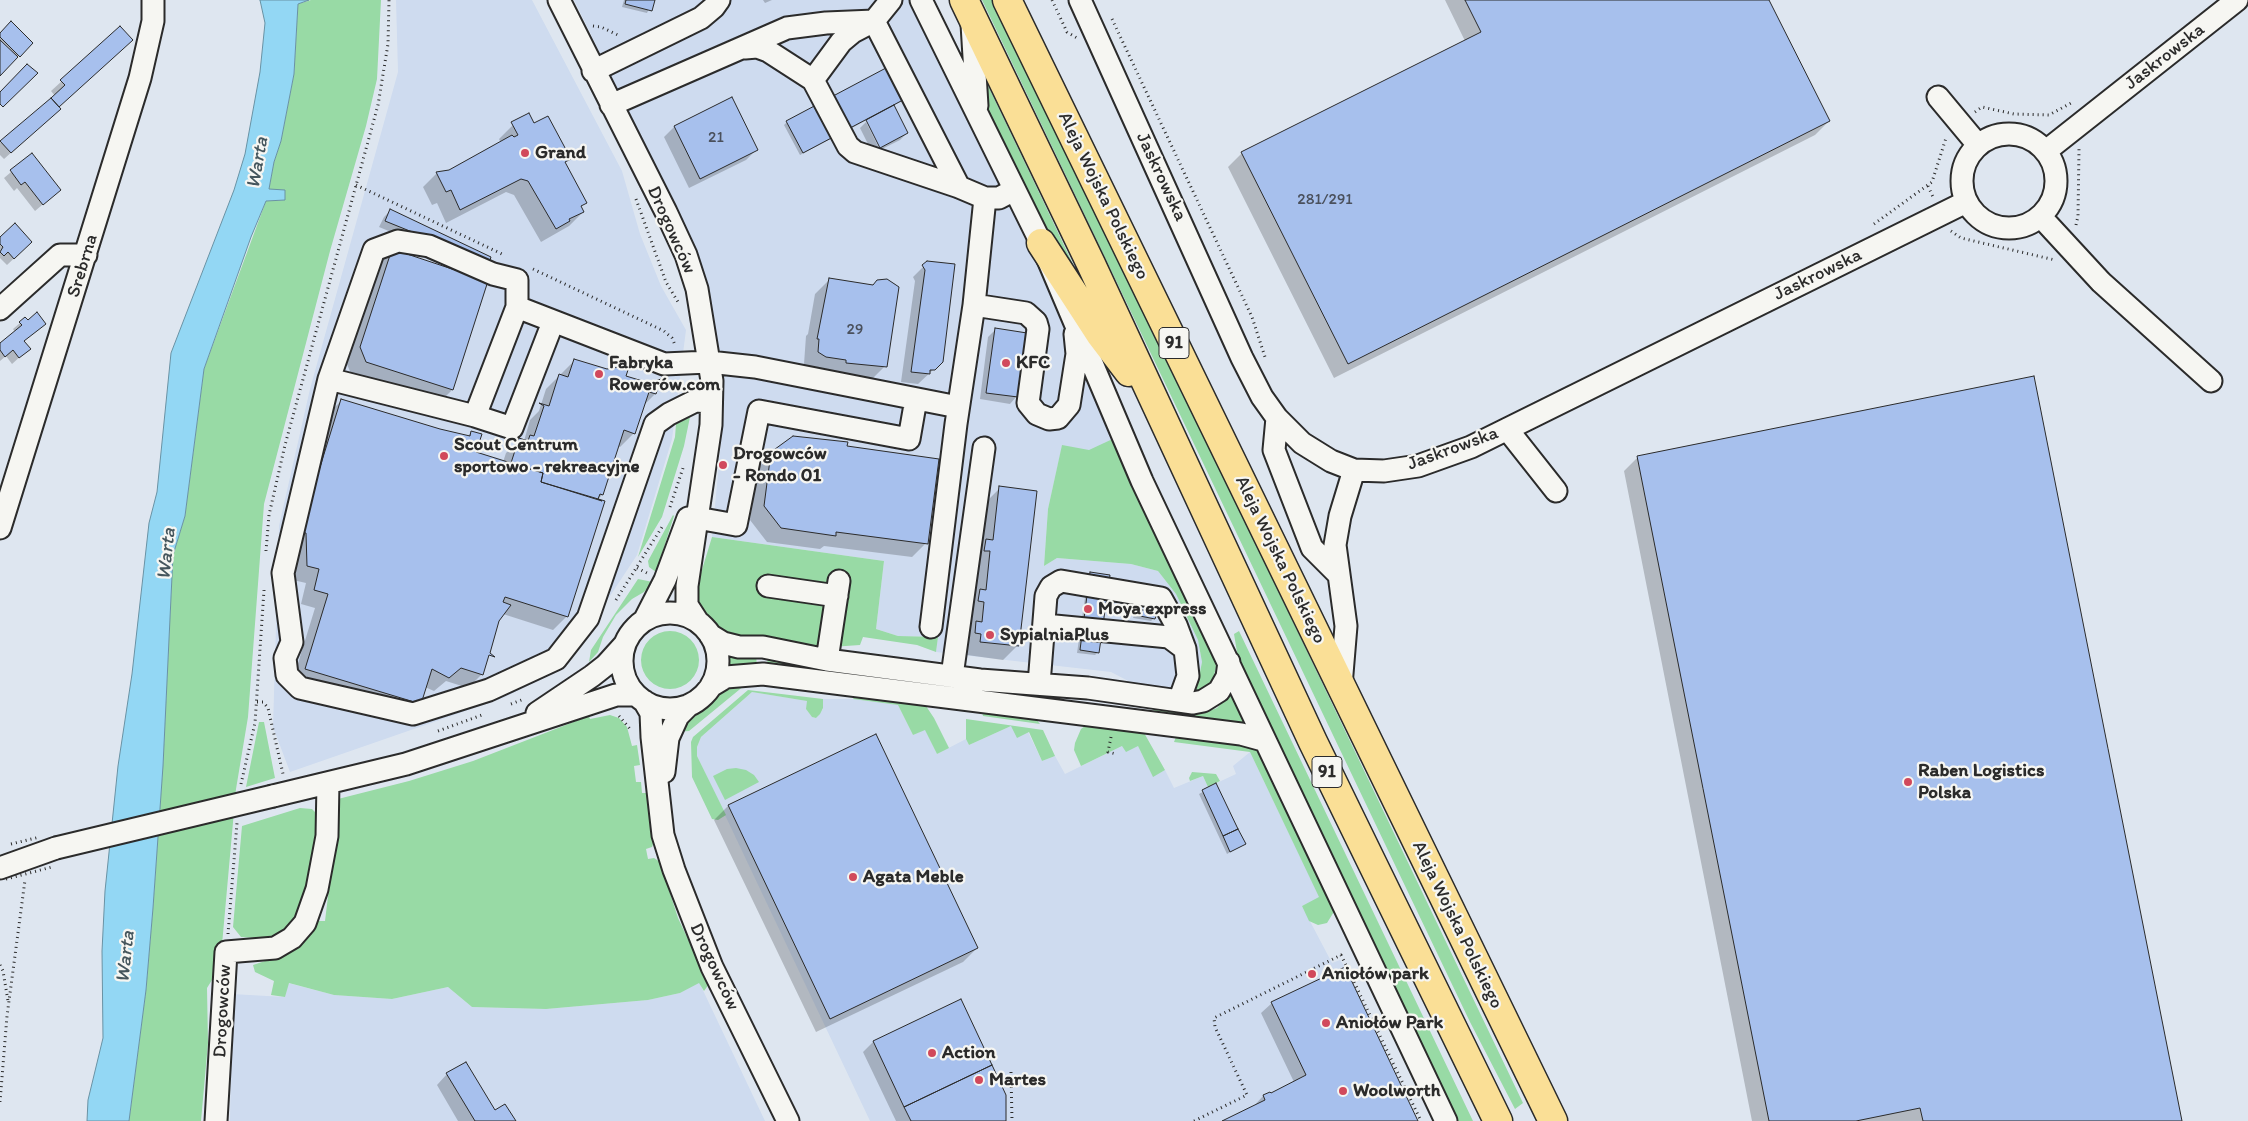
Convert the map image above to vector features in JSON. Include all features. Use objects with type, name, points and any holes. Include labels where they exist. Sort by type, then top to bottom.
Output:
[{"type":"main road","name":"Aleja Wojska Polskiego","points":[[1007,0],[1552,1121]]},
{"type":"main road","name":"91","points":[[968,8],[1163,418],[1321,760],[1498,1121]]},
{"type":"main road","points":[[1041,243],[1100,334],[1163,418]]},
{"type":"street","name":"Srebrna","points":[[0,528],[140,78],[153,21],[153,0]]},
{"type":"street","name":"Drogowców","points":[[559,0],[686,255],[697,289],[709,362],[711,424],[687,586],[687,605],[704,628]]},
{"type":"street","points":[[593,71],[701,18],[719,0]]},
{"type":"street","points":[[813,80],[841,42],[853,32],[874,21],[891,0]]},
{"type":"street","points":[[921,0],[1041,243],[1142,481],[1446,1121]]},
{"type":"street","name":"Jaskrowska","points":[[1080,0],[1242,358],[1262,397],[1276,418],[1288,431],[1330,461],[1354,470],[1384,471],[1418,466],[1471,447],[1966,202]]},
{"type":"street","name":"Jaskrowska","points":[[2046,151],[2237,0]]},
{"type":"street","points":[[968,8],[977,114]]},
{"type":"street","points":[[611,105],[787,28],[826,23],[874,21]]},
{"type":"street","points":[[874,21],[959,186]]},
{"type":"street","points":[[745,48],[757,47],[768,51],[813,80],[848,146],[854,152],[959,186],[985,198],[999,198],[1014,190]]},
{"type":"street","points":[[1938,97],[1978,145]]},
{"type":"street","points":[[2001,134],[2014,134],[2037,142],[2046,151],[2054,164],[2056,185],[2050,206],[2041,217],[2028,225],[2014,229],[2000,228],[1986,223],[1974,214],[1966,202],[1961,178],[1967,160],[1978,145],[2001,134]]},
{"type":"street","points":[[931,627],[958,407],[974,305],[985,198]]},
{"type":"street","points":[[2041,217],[2101,282],[2211,382]]},
{"type":"street","points":[[475,416],[517,307],[517,280],[493,274],[428,246],[398,241],[374,250],[329,379],[283,573],[292,642],[284,658],[287,675],[300,688],[413,714],[490,690],[556,659],[588,618],[655,424],[669,414],[695,401],[711,402]]},
{"type":"street","points":[[0,309],[60,255],[86,255]]},
{"type":"street","points":[[974,305],[1026,313],[1036,322],[1038,329],[1028,403],[1037,414],[1049,419],[1058,418],[1069,405],[1077,354],[1075,326]]},
{"type":"street","points":[[517,307],[664,364],[709,362],[755,367],[958,407]]},
{"type":"street","points":[[329,379],[475,416],[512,428],[553,322]]},
{"type":"street","points":[[697,518],[736,525],[759,411],[909,440],[916,399]]},
{"type":"street","points":[[1276,418],[1274,450],[1308,539],[1312,548],[1338,574]]},
{"type":"street","points":[[1507,429],[1556,491]]},
{"type":"street","points":[[952,676],[984,448]]},
{"type":"street","points":[[1341,686],[1346,626],[1335,545],[1340,516],[1354,470]]},
{"type":"street","name":"Drogowców","points":[[645,620],[665,580],[703,478]]},
{"type":"street","points":[[1038,684],[1046,596],[1051,587],[1061,581],[1161,598],[1176,624],[1186,648],[1188,676],[1179,701]]},
{"type":"street","points":[[768,586],[838,589],[832,639],[827,660]]},
{"type":"street","points":[[516,726],[606,665],[625,644],[633,630],[645,620],[663,613],[681,614],[704,628],[723,643],[739,647],[763,647],[827,660],[1193,703],[1211,697],[1224,684],[1229,662]]},
{"type":"street","points":[[1042,634],[1048,628],[1055,626],[1150,635],[1169,637],[1186,648]]},
{"type":"street","points":[[0,868],[56,848],[279,788],[328,783],[406,764],[470,744],[516,726],[616,695],[640,698],[658,707],[674,708],[688,705],[705,694],[717,669],[717,651],[704,628]]},
{"type":"street","points":[[625,644],[622,662],[626,680],[640,698]]},
{"type":"street","points":[[710,686],[726,678],[763,674],[1241,734],[1264,740]]},
{"type":"street","name":"Drogowców","points":[[640,698],[651,713],[663,835],[685,904],[712,967],[788,1121]]},
{"type":"street","name":"Drogowców","points":[[659,807],[668,738],[678,716],[688,705]]},
{"type":"street","name":"Drogowców","points":[[216,1121],[226,952],[274,948],[292,938],[305,924],[317,889],[327,836],[328,783]]},
{"type":"street","points":[[0,857],[56,848]]},
{"type":"path","points":[[1052,0],[1070,36],[1079,38],[1085,35]]},
{"type":"path","points":[[588,26],[601,27],[623,38]]},
{"type":"path","points":[[1117,27],[1252,317],[1266,359]]},
{"type":"path","points":[[1974,113],[1982,107],[2014,114],[2039,115],[2052,113]]},
{"type":"path","points":[[1867,229],[1932,182],[1944,140],[1950,134]]},
{"type":"path","points":[[2073,227],[2078,216],[2079,148]]},
{"type":"path","points":[[1928,186],[1934,199]]},
{"type":"path","points":[[1949,228],[1961,238],[2040,257],[2044,253]]},
{"type":"path","points":[[507,705],[532,695]]},
{"type":"path","points":[[257,702],[263,702],[268,708],[279,788]]},
{"type":"path","points":[[436,731],[491,712]]},
{"type":"path","points":[[613,713],[622,718],[627,724],[632,736]]},
{"type":"path","points":[[1111,736],[1108,752],[1116,754]]},
{"type":"path","points":[[0,1102],[8,1004],[25,880]]},
{"type":"path","points":[[1194,1121],[1247,1095],[1215,1027],[1214,1018],[1341,955],[1421,1121]]},
{"type":"path","points":[[0,965],[3,971],[8,1004]]},
{"type":"path","points":[[1011,1072],[1012,1121]]},
{"type":"shaded area","points":[[396,0],[532,0],[622,171],[640,234],[661,286],[686,330],[672,439],[637,555],[562,669],[503,698],[290,772],[273,727],[279,526],[310,389],[398,72]]},
{"type":"shaded area","points":[[574,0],[911,0],[1069,323],[1119,436],[1089,451],[1062,446],[1048,509],[1044,566],[1057,558],[1131,564],[1158,571],[1176,594],[1198,640],[1202,662],[1195,697],[1138,686],[1111,672],[936,652],[938,637],[898,636],[876,629],[884,561],[712,537],[724,411],[714,322],[703,275],[685,228]]},
{"type":"shaded area","points":[[752,692],[808,701],[806,709],[812,717],[816,718],[823,709],[823,699],[853,699],[898,705],[913,735],[925,729],[937,754],[966,739],[969,745],[1011,726],[1028,732],[1042,761],[1055,756],[1065,774],[1122,746],[1138,746],[1153,776],[1165,770],[1174,788],[1203,776],[1208,787],[1236,774],[1233,766],[1250,752],[1320,898],[1302,906],[1332,963],[1340,960],[1345,967],[1418,1121],[870,1121],[697,756],[697,747],[701,737]]},
{"type":"shaded area","points":[[699,982],[765,1121],[230,1121],[232,994],[285,997],[288,983],[334,995],[392,999],[448,987],[472,1007],[546,1009],[648,1000],[680,993]]},
{"type":"green space","points":[[311,0],[381,0],[377,79],[264,504],[248,717],[236,789],[220,967],[207,988],[208,1043],[201,1121],[129,1121],[146,990],[153,908],[163,765],[173,555],[185,516],[204,369],[266,201],[284,200],[269,189],[274,162],[281,141],[294,74],[298,4]]},
{"type":"green space","points":[[982,0],[993,0],[1196,419],[1523,1103],[1515,1109],[1470,1022]]},
{"type":"green space","points":[[979,67],[1091,302],[1057,252],[990,115]]},
{"type":"green space","points":[[690,417],[684,446],[662,517],[638,557],[675,437],[676,424]]},
{"type":"green space","points":[[1119,436],[1140,501],[1215,658],[1216,667],[1213,680],[1209,686],[1195,697],[1202,662],[1198,640],[1176,594],[1158,571],[1131,564],[1057,558],[1044,566],[1048,509],[1062,445],[1089,450]]},
{"type":"green space","points":[[673,515],[656,572],[649,567],[648,561]]},
{"type":"green space","points":[[712,537],[884,561],[876,629],[898,636],[938,637],[936,652],[917,645],[863,637],[860,645],[817,648],[771,643],[720,632],[696,603],[697,586]]},
{"type":"green space","points":[[638,579],[653,582],[616,615],[603,637],[598,652],[589,662],[591,650]]},
{"type":"green space","points":[[664,631],[676,631],[691,639],[699,654],[699,666],[691,681],[676,689],[664,689],[649,681],[641,666],[641,654],[649,639]]},
{"type":"green space","points":[[1239,631],[1473,1121],[1453,1121],[1239,664],[1234,634]]},
{"type":"green space","points":[[726,652],[756,653],[757,669],[726,668]]},
{"type":"green space","points":[[768,653],[818,669],[822,675],[767,669]]},
{"type":"green space","points":[[726,685],[745,685],[689,731],[675,732],[691,713],[706,703]]},
{"type":"green space","points":[[748,690],[823,699],[823,708],[816,718],[812,717],[806,709],[807,701],[752,692],[701,737],[697,747],[697,756],[726,815],[718,820],[712,819],[692,777],[691,742],[693,737]]},
{"type":"green space","points":[[1231,692],[1250,725],[1158,716],[1149,705],[1206,712],[1217,708]]},
{"type":"green space","points":[[857,693],[924,703],[949,748],[937,754],[925,730],[913,735],[898,705],[853,699]]},
{"type":"green space","points":[[982,712],[1035,718],[1040,724],[983,716]]},
{"type":"green space","points":[[610,715],[619,718],[627,727],[632,746],[637,745],[640,765],[634,766],[636,782],[641,782],[642,793],[647,793],[655,839],[652,847],[646,849],[648,859],[654,858],[660,862],[678,918],[709,984],[704,991],[699,983],[680,993],[648,1000],[546,1009],[472,1007],[448,987],[392,999],[334,995],[289,983],[285,997],[271,995],[274,981],[255,972],[253,965],[286,954],[301,945],[312,933],[318,921],[325,921],[338,814],[335,813],[338,799],[409,781],[473,761],[589,716],[590,719]]},
{"type":"green space","points":[[966,719],[1043,730],[1055,756],[1042,761],[1029,732],[1017,738],[1011,726],[969,745],[966,739]]},
{"type":"green space","points":[[1092,721],[1143,731],[1165,770],[1153,777],[1138,746],[1126,752],[1122,746],[1081,766],[1074,750],[1075,743],[1081,729]]},
{"type":"green space","points":[[259,722],[264,722],[275,778],[246,787]]},
{"type":"green space","points":[[1177,734],[1239,740],[1256,749],[1261,755],[1335,910],[1327,923],[1318,925],[1309,921],[1302,906],[1319,897],[1250,752],[1174,742]]},
{"type":"green space","points":[[727,769],[746,770],[754,775],[759,782],[725,800],[713,776]]},
{"type":"green space","points":[[1192,772],[1216,774],[1220,781],[1208,787],[1203,776],[1190,781],[1189,778]]},
{"type":"green space","points":[[300,808],[312,809],[319,816],[319,826],[301,915],[280,936],[268,939],[241,937],[233,927],[242,826]]},
{"type":"water","name":"Warta","points":[[260,0],[309,0],[298,4],[294,74],[281,141],[274,162],[269,189],[285,190],[285,200],[266,201],[251,237],[204,369],[185,516],[173,555],[163,766],[153,908],[146,990],[129,1121],[87,1121],[88,1100],[103,1038],[102,951],[105,891],[118,766],[132,674],[149,523],[157,492],[171,353],[234,190],[245,154],[260,72],[265,23]]},
{"type":"building","points":[[626,0],[655,0],[652,11],[625,4]]},
{"type":"building","points":[[1465,0],[1769,0],[1830,121],[1348,364],[1241,152],[1481,32]]},
{"type":"building","points":[[11,21],[33,43],[20,57],[0,37],[0,33]]},
{"type":"building","points":[[120,26],[133,40],[59,107],[51,98],[65,85],[60,80]]},
{"type":"building","points":[[0,40],[18,57],[0,76]]},
{"type":"building","points":[[901,60],[918,92],[803,153],[786,121]]},
{"type":"building","points":[[27,64],[38,73],[3,107],[0,104],[0,92]]},
{"type":"building","points":[[732,97],[758,150],[700,179],[674,126]]},
{"type":"building","points":[[51,98],[61,109],[11,153],[0,141]]},
{"type":"building","points":[[894,105],[908,133],[880,148],[866,120]]},
{"type":"building","points":[[529,113],[534,123],[548,116],[571,159],[565,162],[587,203],[581,206],[584,212],[569,219],[570,221],[556,229],[528,181],[521,179],[460,210],[451,190],[446,192],[436,172],[449,170],[512,135],[514,137],[518,135],[511,122]]},
{"type":"building","points":[[32,153],[61,190],[43,205],[25,182],[21,185],[10,170]]},
{"type":"building","points":[[390,209],[491,257],[489,263],[385,221]]},
{"type":"building","points":[[15,223],[32,242],[14,259],[8,252],[4,256],[0,252],[3,247],[0,244],[0,237]]},
{"type":"building","points":[[392,249],[488,281],[453,390],[366,362],[360,347]]},
{"type":"building","points":[[927,261],[955,264],[943,362],[935,370],[930,370],[930,374],[911,372],[925,270],[922,265]]},
{"type":"building","points":[[829,278],[873,285],[877,280],[887,279],[899,287],[887,367],[846,363],[846,360],[826,357],[818,352],[819,339],[817,339]]},
{"type":"building","points":[[37,312],[46,324],[24,341],[31,349],[19,358],[13,350],[5,357],[0,350],[0,343],[22,325],[19,322],[25,317],[28,320]]},
{"type":"building","name":"KFC","points":[[995,328],[1027,333],[1018,397],[986,393]]},
{"type":"building","points":[[574,359],[607,369],[619,367],[628,370],[626,376],[649,383],[661,379],[656,394],[649,392],[635,434],[624,430],[603,495],[600,494],[598,499],[602,501],[541,482],[543,473],[511,463],[519,438],[528,441],[530,435],[534,436],[544,406],[539,403],[549,406],[559,374],[568,377]]},
{"type":"building","name":"Raben Logistics Polska","points":[[2034,376],[2182,1121],[1923,1121],[1920,1108],[1856,1121],[1769,1121],[1637,456]]},
{"type":"building","points":[[341,399],[440,429],[470,436],[471,431],[482,434],[476,452],[543,473],[541,482],[605,501],[568,617],[505,597],[503,602],[511,605],[499,621],[490,653],[495,657],[489,655],[483,675],[461,668],[449,678],[432,669],[421,704],[305,669],[328,594],[314,590],[319,569],[307,566],[306,533],[300,532]]},
{"type":"building","points":[[793,436],[848,442],[847,446],[939,459],[928,544],[836,532],[836,536],[781,528],[764,506],[771,452]]},
{"type":"building","points":[[999,486],[1037,491],[1019,646],[980,642],[981,634],[975,633],[976,621],[982,622],[984,602],[978,601],[980,589],[986,590],[990,551],[984,551],[986,539],[993,540]]},
{"type":"building","points":[[1090,572],[1110,575],[1099,653],[1080,650]]},
{"type":"building","points":[[1136,609],[1157,612],[1155,619],[1135,615]]},
{"type":"building","name":"Agata Meble","points":[[876,734],[978,948],[830,1019],[728,805]]},
{"type":"building","points":[[1216,783],[1238,829],[1223,836],[1202,790]]},
{"type":"building","points":[[1238,829],[1246,844],[1230,852],[1223,836]]},
{"type":"building","name":"Aniołów Park","points":[[1345,967],[1418,1121],[1222,1121],[1265,1100],[1263,1095],[1271,1093],[1306,1075],[1271,1002]]},
{"type":"building","name":"Action","points":[[961,999],[992,1065],[904,1107],[873,1041]]},
{"type":"building","points":[[466,1062],[495,1110],[505,1104],[516,1121],[475,1121],[446,1073]]},
{"type":"building","name":"Martes","points":[[992,1065],[1006,1095],[1006,1121],[911,1121],[904,1107]]},
{"type":"place","name":"Grand","points":[[525,153]]},
{"type":"place","name":"KFC","points":[[1006,363]]},
{"type":"place","name":"Fabryka Rowerów.com","points":[[599,374]]},
{"type":"place","name":"Scout Centrum sportowo - rekreacyjne","points":[[444,456]]},
{"type":"place","name":"Drogowców - Rondo 01","points":[[723,465]]},
{"type":"place","name":"Moya express","points":[[1088,609]]},
{"type":"place","name":"SypialniaPlus","points":[[990,635]]},
{"type":"place","name":"Raben Logistics Polska","points":[[1908,782]]},
{"type":"place","name":"Agata Meble","points":[[853,877]]},
{"type":"place","name":"Aniołów park","points":[[1312,974]]},
{"type":"place","name":"Aniołów Park","points":[[1326,1023]]},
{"type":"place","name":"Action","points":[[932,1053]]},
{"type":"place","name":"Martes","points":[[979,1080]]},
{"type":"place","name":"Woolworth","points":[[1343,1091]]}]
